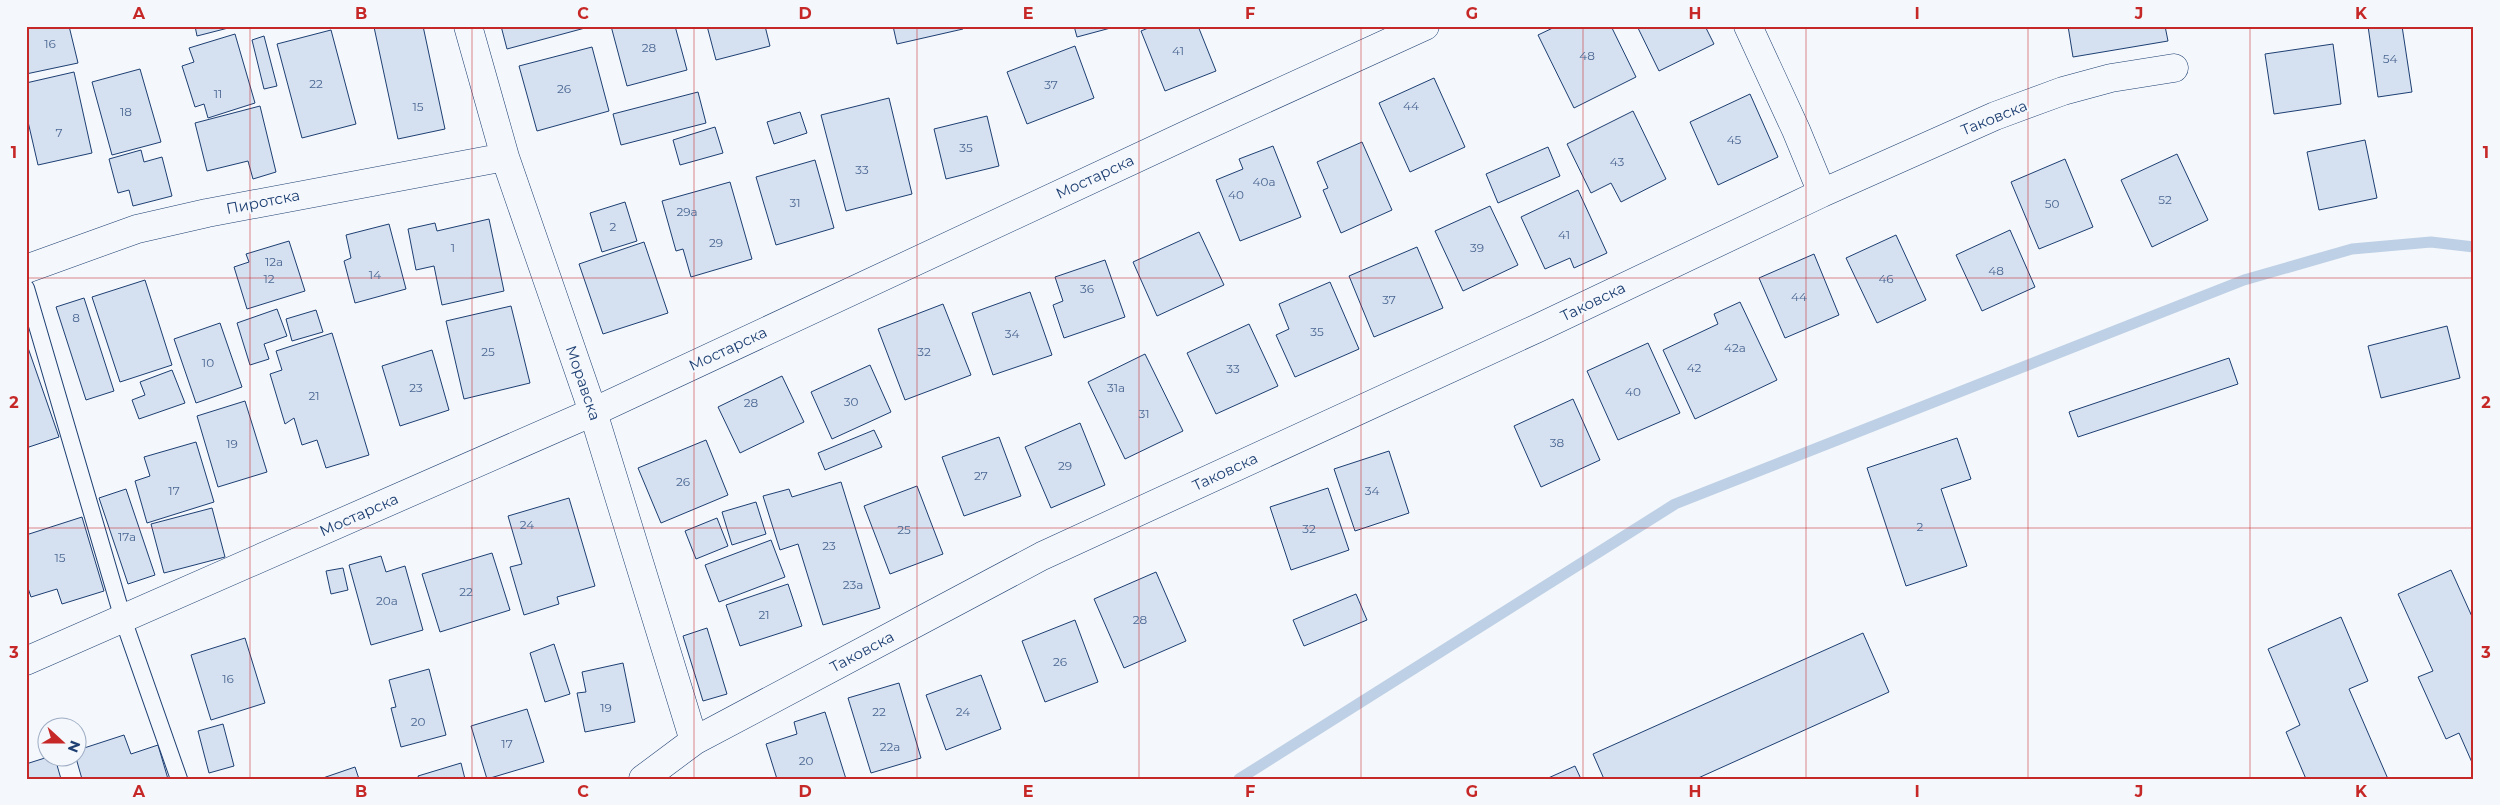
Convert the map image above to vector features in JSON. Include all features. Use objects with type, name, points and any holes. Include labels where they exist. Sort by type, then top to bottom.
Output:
[{"type":"street","name":"Моравска","points":[[468,26],[505,157],[593,412],[694,741]]},
{"type":"street","name":"Мостарска","points":[[26,662],[593,412],[1197,130],[1425,26]]},
{"type":"street","points":[[1748,26],[1796,130],[1822,193]]},
{"type":"street","name":"Таковска","points":[[643,779],[694,741],[1042,556],[1538,328],[1822,193],[1994,116],[2063,91],[2111,78],[2174,68]]},
{"type":"street","name":"Пиротска","points":[[26,268],[137,229],[208,213],[505,157]]},
{"type":"lane","points":[[26,288],[123,619],[179,779]]},
{"type":"building","points":[[26,26],[69,26],[78,63],[26,74]]},
{"type":"building","points":[[195,26],[236,26],[197,36]]},
{"type":"building","points":[[423,26],[445,129],[398,139],[374,27]]},
{"type":"building","points":[[501,26],[585,26],[585,28],[507,49]]},
{"type":"building","points":[[611,26],[675,26],[687,70],[627,86]]},
{"type":"building","points":[[707,26],[765,26],[770,46],[716,60]]},
{"type":"building","points":[[893,26],[962,26],[963,29],[897,44]]},
{"type":"building","points":[[1074,26],[1118,26],[1077,37]]},
{"type":"building","points":[[1153,26],[1198,26],[1216,71],[1165,91],[1141,31]]},
{"type":"building","points":[[1557,26],[1611,26],[1636,77],[1574,108],[1538,35]]},
{"type":"building","points":[[1637,26],[1705,26],[1714,44],[1659,71]]},
{"type":"building","points":[[2068,26],[2165,26],[2168,41],[2073,57]]},
{"type":"building","points":[[2368,26],[2402,26],[2412,92],[2378,97]]},
{"type":"building","points":[[331,30],[356,124],[302,138],[277,44]]},
{"type":"building","points":[[235,34],[255,103],[208,118],[204,104],[195,107],[182,66],[194,62],[189,48]]},
{"type":"building","points":[[264,36],[277,86],[264,89],[252,40]]},
{"type":"building","points":[[2333,44],[2341,104],[2274,114],[2265,54]]},
{"type":"building","points":[[1075,46],[1094,98],[1027,124],[1007,72]]},
{"type":"building","points":[[592,47],[609,111],[537,131],[519,66]]},
{"type":"building","points":[[140,69],[161,142],[112,155],[92,82]]},
{"type":"building","points":[[74,72],[92,153],[38,165],[26,113],[26,83]]},
{"type":"building","points":[[1434,78],[1465,147],[1410,172],[1379,103]]},
{"type":"building","points":[[698,92],[706,123],[621,145],[613,114]]},
{"type":"building","points":[[1750,94],[1778,157],[1718,185],[1690,122]]},
{"type":"building","points":[[889,98],[912,194],[846,211],[821,115]]},
{"type":"building","points":[[260,106],[276,172],[253,179],[248,161],[207,171],[195,123]]},
{"type":"building","points":[[1633,111],[1666,179],[1621,202],[1611,183],[1591,193],[1567,144]]},
{"type":"building","points":[[800,112],[807,133],[774,144],[767,122]]},
{"type":"building","points":[[987,116],[999,166],[946,179],[934,129]]},
{"type":"building","points":[[715,127],[723,153],[680,165],[673,140]]},
{"type":"building","points":[[2365,140],[2377,198],[2319,210],[2307,152]]},
{"type":"building","points":[[1362,142],[1392,210],[1341,233],[1323,190],[1328,188],[1317,162]]},
{"type":"building","points":[[1273,146],[1301,217],[1240,241],[1216,180],[1243,169],[1239,159]]},
{"type":"building","points":[[1548,147],[1560,176],[1498,203],[1486,174]]},
{"type":"building","points":[[141,150],[144,162],[162,157],[172,196],[133,206],[129,190],[118,193],[109,159]]},
{"type":"building","points":[[2177,154],[2208,220],[2152,247],[2121,180]]},
{"type":"building","points":[[2065,159],[2093,227],[2039,249],[2011,182]]},
{"type":"building","points":[[815,160],[834,228],[776,245],[756,177]]},
{"type":"building","points":[[730,182],[752,259],[691,277],[683,249],[676,251],[662,201]]},
{"type":"building","points":[[1578,190],[1607,253],[1574,268],[1570,258],[1545,269],[1521,217]]},
{"type":"building","points":[[625,202],[637,241],[602,252],[590,213]]},
{"type":"building","points":[[1490,206],[1518,265],[1463,291],[1435,231]]},
{"type":"building","points":[[489,219],[504,291],[442,305],[434,266],[416,270],[408,229],[435,223],[437,231]]},
{"type":"building","points":[[389,224],[406,289],[355,303],[344,261],[351,258],[346,235]]},
{"type":"building","points":[[2010,230],[2035,287],[1982,311],[1956,255]]},
{"type":"building","points":[[1199,232],[1224,285],[1157,316],[1133,262]]},
{"type":"building","points":[[1896,235],[1926,300],[1877,323],[1846,258]]},
{"type":"building","points":[[289,241],[305,291],[247,309],[234,267],[249,262],[246,254]]},
{"type":"building","points":[[644,242],[668,313],[603,334],[579,264]]},
{"type":"building","points":[[1417,247],[1443,308],[1374,337],[1349,276]]},
{"type":"building","points":[[1814,254],[1839,315],[1785,338],[1759,278]]},
{"type":"building","points":[[1105,260],[1125,317],[1064,338],[1053,305],[1063,301],[1055,277]]},
{"type":"building","points":[[145,280],[172,365],[120,382],[92,297]]},
{"type":"building","points":[[1330,282],[1359,349],[1295,377],[1276,335],[1289,329],[1279,304]]},
{"type":"building","points":[[1030,292],[1052,355],[993,375],[972,313]]},
{"type":"building","points":[[84,298],[114,391],[86,400],[56,307]]},
{"type":"building","points":[[1740,302],[1777,380],[1695,419],[1663,350],[1718,324],[1714,314]]},
{"type":"building","points":[[943,304],[971,375],[905,400],[878,329]]},
{"type":"building","points":[[511,306],[530,383],[464,399],[446,321]]},
{"type":"building","points":[[277,309],[287,336],[264,344],[269,359],[250,365],[237,323]]},
{"type":"building","points":[[316,310],[323,332],[292,341],[286,319]]},
{"type":"building","points":[[220,323],[242,387],[196,403],[174,339]]},
{"type":"building","points":[[1249,324],[1278,386],[1216,414],[1187,353]]},
{"type":"building","points":[[2447,326],[2460,378],[2381,398],[2368,346]]},
{"type":"building","points":[[332,333],[369,455],[326,468],[317,440],[302,445],[294,418],[285,424],[270,374],[282,370],[276,351]]},
{"type":"building","points":[[26,342],[59,437],[26,448]]},
{"type":"building","points":[[1648,343],[1680,413],[1618,440],[1587,371]]},
{"type":"building","points":[[432,350],[449,410],[400,426],[382,366]]},
{"type":"building","points":[[1145,354],[1183,431],[1125,459],[1088,382]]},
{"type":"building","points":[[2229,358],[2238,384],[2078,437],[2069,412]]},
{"type":"building","points":[[870,365],[891,412],[832,439],[811,392]]},
{"type":"building","points":[[172,370],[185,403],[139,419],[132,400],[145,395],[140,382]]},
{"type":"building","points":[[782,376],[804,422],[740,453],[718,407]]},
{"type":"building","points":[[1573,399],[1600,460],[1541,487],[1514,426]]},
{"type":"building","points":[[245,401],[267,472],[218,487],[197,416]]},
{"type":"building","points":[[1080,423],[1105,485],[1051,508],[1025,447]]},
{"type":"building","points":[[874,430],[882,447],[825,470],[818,453]]},
{"type":"building","points":[[999,437],[1021,496],[964,516],[942,457]]},
{"type":"building","points":[[1957,438],[1971,479],[1941,489],[1967,566],[1906,586],[1867,468]]},
{"type":"building","points":[[706,440],[728,495],[661,523],[638,468]]},
{"type":"building","points":[[196,442],[214,502],[147,523],[135,481],[150,476],[144,457]]},
{"type":"building","points":[[1389,451],[1409,513],[1355,531],[1334,469]]},
{"type":"building","points":[[841,482],[880,608],[823,625],[798,544],[780,550],[763,496],[789,489],[792,497]]},
{"type":"building","points":[[917,486],[943,554],[890,574],[864,506]]},
{"type":"building","points":[[1328,488],[1349,550],[1291,570],[1270,507]]},
{"type":"building","points":[[126,489],[155,575],[128,584],[99,498]]},
{"type":"building","points":[[569,498],[595,586],[557,597],[559,604],[524,615],[510,567],[522,564],[508,516]]},
{"type":"building","points":[[756,502],[766,534],[732,545],[722,512]]},
{"type":"building","points":[[212,508],[225,557],[164,573],[151,524]]},
{"type":"building","points":[[82,517],[104,591],[62,604],[57,589],[31,597],[26,582],[26,535]]},
{"type":"building","points":[[717,518],[728,546],[696,559],[685,531]]},
{"type":"building","points":[[771,540],[785,577],[719,602],[705,565]]},
{"type":"building","points":[[492,553],[510,610],[440,632],[422,574]]},
{"type":"building","points":[[381,556],[386,572],[405,566],[423,630],[371,645],[349,565]]},
{"type":"building","points":[[343,568],[348,590],[331,594],[326,571]]},
{"type":"building","points":[[2451,570],[2474,621],[2474,767],[2459,733],[2446,739],[2418,677],[2433,671],[2398,594]]},
{"type":"building","points":[[1156,572],[1186,641],[1124,668],[1094,599]]},
{"type":"building","points":[[788,584],[802,626],[740,646],[726,605]]},
{"type":"building","points":[[1356,594],[1367,620],[1304,646],[1293,620]]},
{"type":"building","points":[[2341,617],[2368,681],[2349,689],[2388,779],[2306,779],[2286,732],[2300,725],[2268,649]]},
{"type":"building","points":[[1075,620],[1098,682],[1045,702],[1022,641]]},
{"type":"building","points":[[707,628],[727,694],[703,701],[683,636]]},
{"type":"building","points":[[1863,633],[1889,692],[1696,779],[1604,779],[1593,754]]},
{"type":"building","points":[[245,638],[265,703],[211,720],[191,655]]},
{"type":"building","points":[[554,644],[570,694],[545,702],[530,653]]},
{"type":"building","points":[[623,663],[635,722],[585,732],[577,693],[586,692],[582,672]]},
{"type":"building","points":[[429,669],[446,735],[401,747],[391,708],[396,707],[389,680]]},
{"type":"building","points":[[981,675],[1001,729],[946,750],[926,695]]},
{"type":"building","points":[[899,683],[921,758],[871,773],[848,698]]},
{"type":"building","points":[[527,709],[544,762],[487,779],[471,726]]},
{"type":"building","points":[[825,712],[846,779],[777,779],[766,744],[797,734],[794,722]]},
{"type":"building","points":[[223,724],[234,766],[209,773],[198,731]]},
{"type":"building","points":[[124,735],[131,754],[158,745],[168,779],[82,779],[79,768],[88,768],[88,747]]},
{"type":"building","points":[[38,760],[38,768],[58,768],[61,779],[26,779],[26,764]]},
{"type":"building","points":[[461,763],[465,779],[419,779],[418,776]]},
{"type":"building","points":[[1575,766],[1581,779],[1546,779]]},
{"type":"building","points":[[355,767],[359,779],[320,779]]},
{"type":"waterway","points":[[1239,779],[1675,504],[2244,280],[2352,249],[2431,242],[2474,247]]}]
